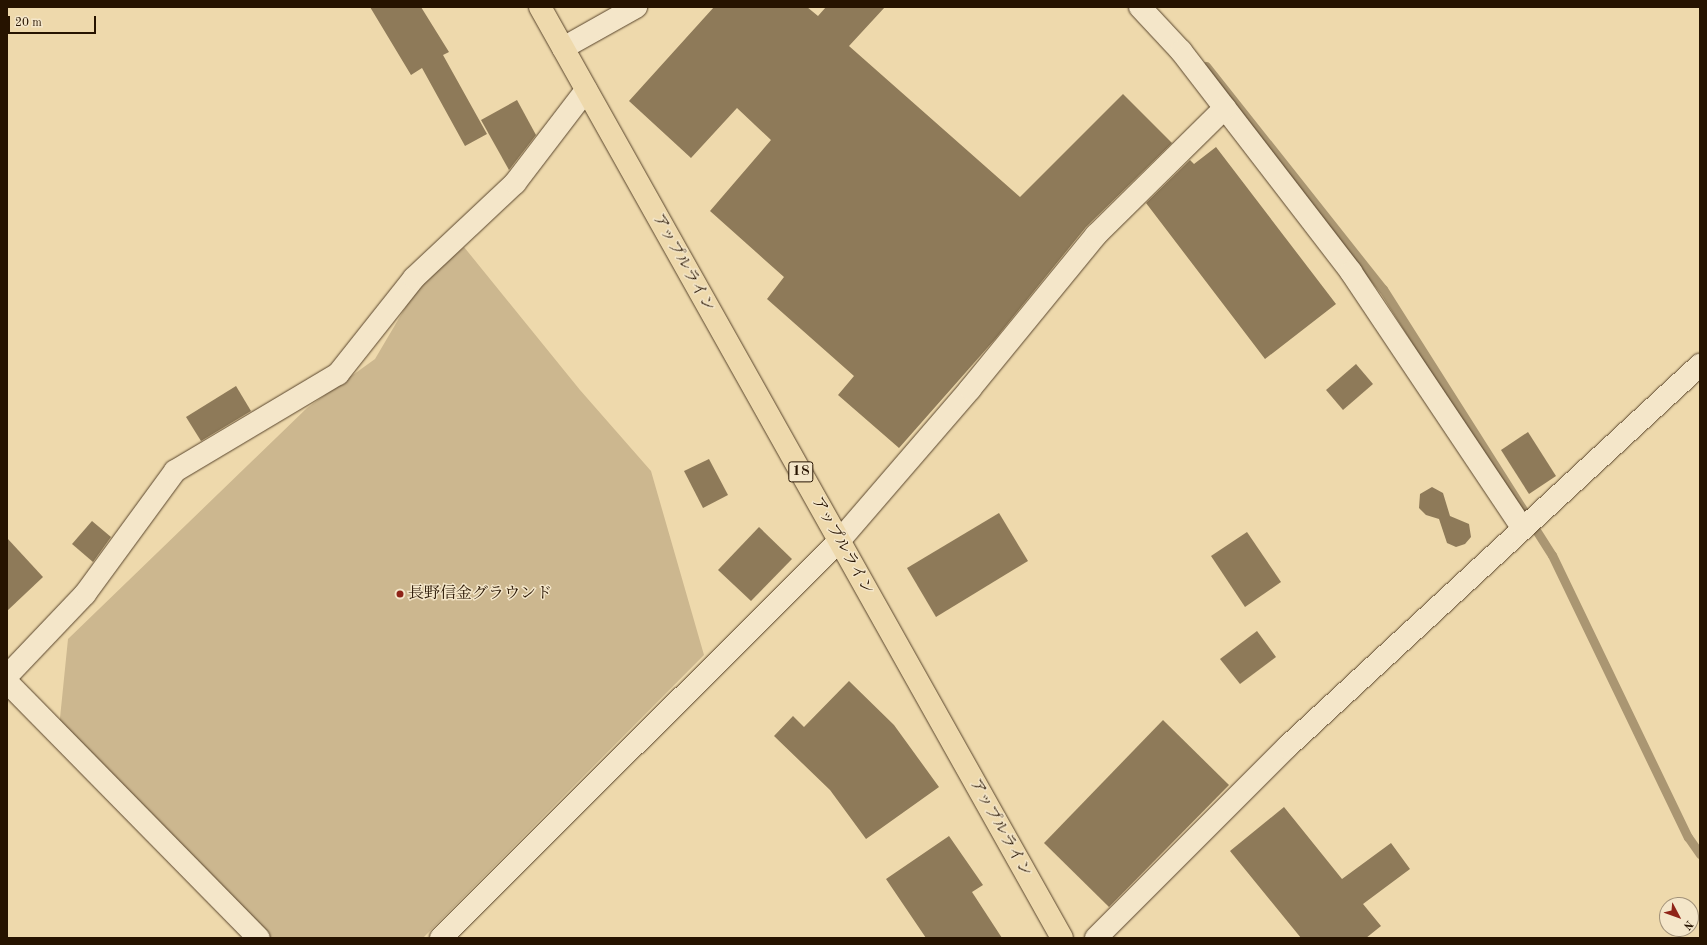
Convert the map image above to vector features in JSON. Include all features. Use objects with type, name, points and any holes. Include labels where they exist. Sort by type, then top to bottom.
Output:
[{"type":"highway","name":"アップルライン","points":[[540,7],[1062,938]]},
{"type":"street","points":[[563,48],[636,7]]},
{"type":"street","points":[[1140,7],[1181,51],[1351,272],[1522,527]]},
{"type":"street","points":[[7,676],[85,594],[175,471],[338,374],[414,278],[514,183],[586,90]]},
{"type":"street","points":[[441,938],[840,541],[970,389],[1096,235],[1225,108]]},
{"type":"street","points":[[1096,938],[1287,747],[1522,527],[1700,365]]},
{"type":"street","points":[[7,682],[259,938]]},
{"type":"shaded area","name":"長野信金グラウンド","points":[[464,247],[580,390],[651,471],[704,655],[423,938],[270,938],[59,728],[68,639],[307,408],[375,359],[418,286]]},
{"type":"building","points":[[370,7],[421,7],[449,52],[443,55],[487,134],[465,146],[422,68],[411,75]]},
{"type":"building","points":[[714,7],[807,7],[818,16],[826,7],[885,7],[849,46],[1020,197],[1123,94],[1172,143],[1086,227],[996,338],[899,448],[838,395],[854,376],[767,299],[784,277],[710,211],[771,140],[737,108],[691,158],[629,101]]},
{"type":"building","points":[[517,100],[536,135],[509,170],[481,120]]},
{"type":"building","points":[[1216,147],[1336,304],[1265,359],[1146,203],[1190,160],[1194,164]]},
{"type":"building","points":[[1356,364],[1373,384],[1343,410],[1326,390]]},
{"type":"building","points":[[236,386],[251,411],[201,441],[186,417]]},
{"type":"building","points":[[1528,432],[1556,476],[1529,494],[1501,450]]},
{"type":"building","points":[[709,459],[728,495],[703,508],[684,471]]},
{"type":"building","points":[[1432,487],[1443,493],[1450,516],[1469,524],[1471,537],[1465,544],[1456,547],[1447,543],[1439,519],[1426,515],[1419,508],[1420,494]]},
{"type":"building","points":[[999,513],[1028,561],[936,617],[907,568]]},
{"type":"building","points":[[92,521],[111,537],[93,562],[72,544]]},
{"type":"building","points":[[759,527],[792,559],[751,601],[718,570]]},
{"type":"building","points":[[1247,532],[1281,582],[1245,607],[1211,556]]},
{"type":"building","points":[[7,538],[43,577],[7,611]]},
{"type":"building","points":[[1257,631],[1276,657],[1240,684],[1220,659]]},
{"type":"building","points":[[849,681],[894,725],[939,787],[866,839],[830,790],[774,736],[793,716],[804,727]]},
{"type":"building","points":[[1163,720],[1229,785],[1109,907],[1044,843]]},
{"type":"building","points":[[1284,807],[1342,879],[1391,843],[1410,869],[1363,904],[1381,926],[1366,938],[1301,938],[1230,851]]},
{"type":"building","points":[[949,836],[983,885],[972,892],[1002,938],[926,938],[886,879]]},
{"type":"waterway","points":[[1206,66],[1383,289],[1552,555],[1688,837],[1700,854]]},
{"type":"place","name":"長野信金グラウンド","points":[[400,594]]}]
